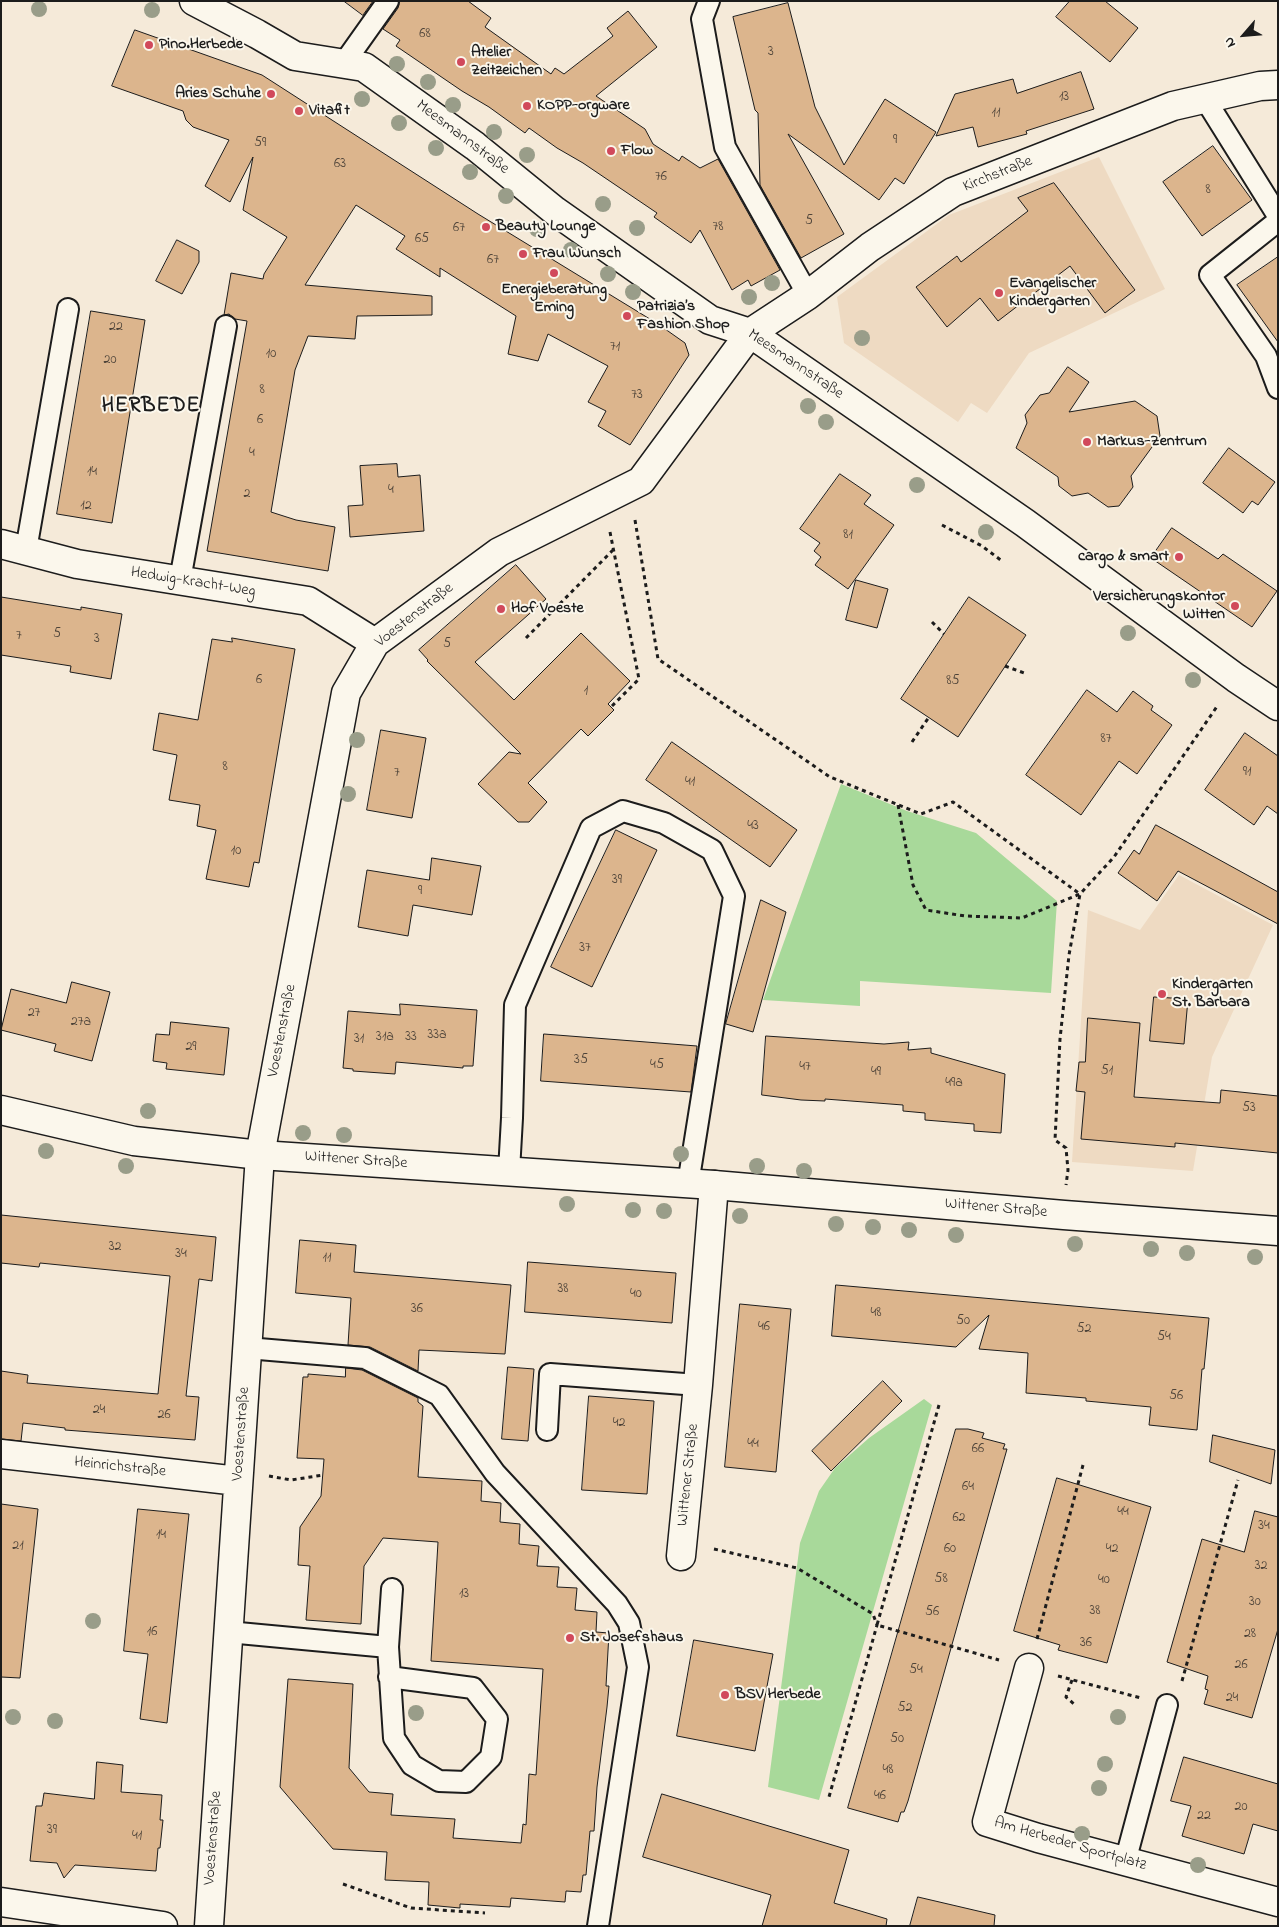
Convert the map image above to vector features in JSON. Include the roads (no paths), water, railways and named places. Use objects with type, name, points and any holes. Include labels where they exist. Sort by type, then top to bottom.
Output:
[{"type":"street","name":"Meesmannstraße","points":[[194,1],[295,56],[364,67],[475,146],[555,211],[710,320],[750,333],[1057,546],[1236,678],[1278,706]]},
{"type":"street","name":"Kirchstraße","points":[[750,333],[808,295],[870,247],[953,192],[1173,106],[1260,86],[1278,85]]},
{"type":"street","name":"Voestenstraße","points":[[209,1926],[260,1154],[346,693],[375,643],[499,552],[641,481],[750,333]]},
{"type":"street","name":"Hedwig-Kracht-Weg","points":[[13,547],[77,564],[308,601],[375,643]]},
{"type":"street","name":"Wittener Straße","points":[[1,1110],[134,1141],[260,1154],[701,1184],[1278,1231]]},
{"type":"street","name":"Wittener Straße","points":[[681,1549],[698,1385],[701,1184]]},
{"type":"street","name":"Heinrichstraße","points":[[1,1454],[239,1476]]},
{"type":"street","name":"Am Herbeder Sportplatz","points":[[1029,1668],[987,1822],[1125,1862],[1278,1902]]},
{"type":"street","points":[[1,1902],[163,1926]]},
{"type":"lane","points":[[344,64],[388,1]]},
{"type":"lane","points":[[709,1],[702,19],[725,148],[808,295]]},
{"type":"lane","points":[[1205,99],[1278,216]]},
{"type":"lane","points":[[1278,221],[1210,275],[1266,356],[1278,388]]},
{"type":"lane","points":[[13,547],[68,309]]},
{"type":"lane","points":[[180,580],[226,326]]},
{"type":"lane","points":[[509,1171],[515,1005],[591,828],[623,811],[664,823],[712,850],[734,896],[701,1184]]},
{"type":"lane","points":[[247,1348],[365,1358],[439,1395],[495,1474],[617,1604],[629,1623],[638,1667],[598,1926]]},
{"type":"lane","points":[[547,1430],[550,1374],[698,1385]]},
{"type":"lane","points":[[389,1677],[473,1688],[497,1719],[491,1758],[466,1782],[438,1782],[412,1765],[394,1738],[389,1677],[388,1647],[392,1589]]},
{"type":"lane","points":[[228,1632],[388,1647]]},
{"type":"lane","points":[[1125,1862],[1167,1705]]},
{"type":"place","name":"Pino.Herbede","points":[[149,45]]},
{"type":"place","name":"Atelier Zeitzeichen","points":[[461,62]]},
{"type":"place","name":"Aries Schuhe","points":[[271,94]]},
{"type":"place","name":"KOPP-orgware","points":[[527,106]]},
{"type":"place","name":"Vitafit","points":[[299,111]]},
{"type":"place","name":"Flow","points":[[611,151]]},
{"type":"place","name":"Beauty Lounge","points":[[486,227]]},
{"type":"place","name":"Frau Wunsch","points":[[523,254]]},
{"type":"place","name":"Energieberatung Eming","points":[[554,273]]},
{"type":"place","name":"Evangelischer Kindergarten","points":[[999,293]]},
{"type":"place","name":"Patrizia’s Fashion Shop","points":[[627,316]]},
{"type":"place","name":"Markus-Zentrum","points":[[1087,442]]},
{"type":"place","name":"cargo & smart","points":[[1179,557]]},
{"type":"place","name":"Versicherungskontor Witten","points":[[1235,606]]},
{"type":"place","name":"Hof Voeste","points":[[501,609]]},
{"type":"place","name":"Kindergarten St. Barbara","points":[[1162,994]]},
{"type":"place","name":"St. Josefshaus","points":[[570,1638]]},
{"type":"place","name":"BSV Herbede","points":[[725,1695]]},
{"type":"district","name":"HERBEDE","points":[[151,408]]}]
